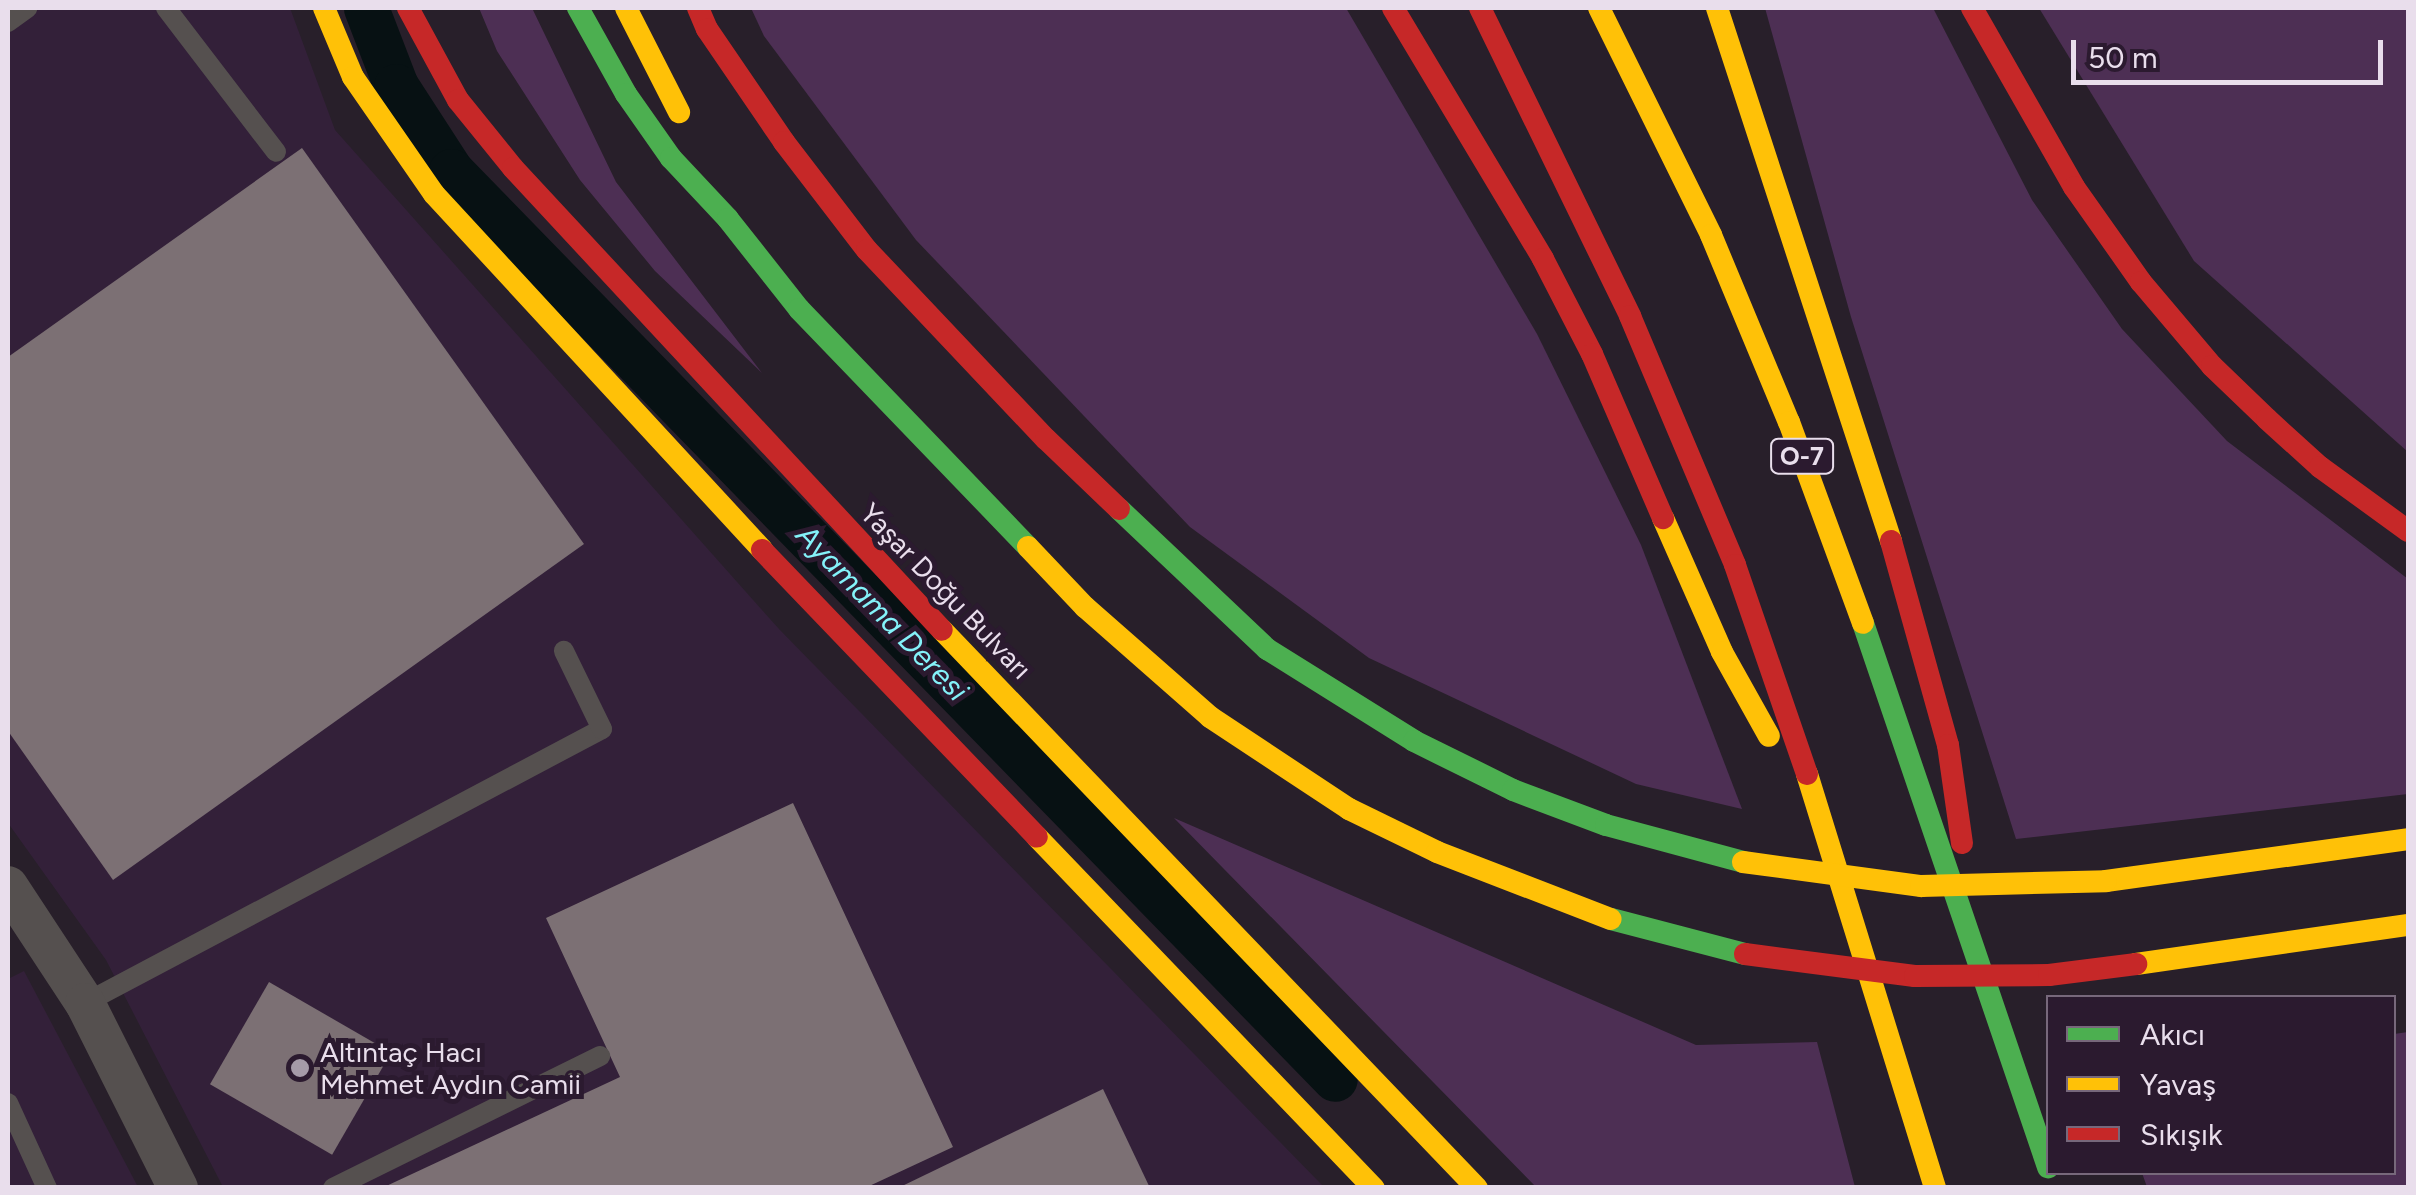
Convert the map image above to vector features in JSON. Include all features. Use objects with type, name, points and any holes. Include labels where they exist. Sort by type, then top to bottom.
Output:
[{"type":"main road","points":[[324,8],[353,78],[434,194],[752,540],[1374,1188]]},
{"type":"main road","name":"Yaşar Doğu Bulvarı","points":[[408,8],[458,100],[538,196],[818,501],[1477,1188]]},
{"type":"main road","points":[[578,8],[626,94],[670,158],[728,219],[798,309],[968,487],[1085,607],[1210,718],[1349,808],[1437,852],[1590,912],[1745,954],[1823,967],[1934,976],[2050,974],[2408,925]]},
{"type":"main road","points":[[626,8],[688,129]]},
{"type":"main road","points":[[698,8],[784,142],[867,250],[1046,439],[1214,604],[1267,648],[1338,698],[1513,790],[1606,824],[1744,862],[1921,886],[2012,887],[2106,880],[2408,839]]},
{"type":"main road","points":[[1393,8],[1543,259],[1592,354],[1722,652],[1826,827]]},
{"type":"main road","points":[[1480,8],[1558,162],[1694,462],[1735,565],[1826,827],[1935,1188]]},
{"type":"main road","name":"O-7","points":[[1599,8],[1703,220],[1789,422],[1966,921],[2046,1161]]},
{"type":"main road","points":[[1717,8],[1837,366],[1927,662],[1962,826],[1966,921]]},
{"type":"main road","points":[[1972,8],[2074,186],[2142,282],[2200,352],[2320,467],[2408,531]]},
{"type":"main road","points":[[705,164],[728,219]]},
{"type":"street","points":[[15,910],[85,1004],[178,1188]]},
{"type":"lane","points":[[8,22],[27,8]]},
{"type":"lane","points":[[166,8],[276,152]]},
{"type":"lane","points":[[85,1004],[602,729],[564,651]]},
{"type":"lane","points":[[333,1188],[600,1056]]},
{"type":"lane","points":[[8,1103],[47,1188]]},
{"type":"shaded area","points":[[8,8],[290,8],[335,130],[779,629],[1324,1187],[223,1187],[106,960],[8,823]]},
{"type":"shaded area","points":[[479,8],[532,8],[616,182],[762,373],[655,271],[580,180],[497,51]]},
{"type":"shaded area","points":[[751,8],[1346,8],[1537,334],[1641,545],[1742,809],[1636,784],[1369,658],[1190,527],[916,240],[764,36]]},
{"type":"shaded area","points":[[1765,8],[1933,8],[2032,200],[2122,329],[2227,441],[2408,579],[2408,794],[2016,839],[1851,317]]},
{"type":"shaded area","points":[[2039,8],[2408,8],[2408,452],[2194,261]]},
{"type":"shaded area","points":[[1174,818],[1696,1045],[1817,1042],[1855,1187],[1536,1187]]},
{"type":"shaded area","points":[[24,971],[138,1187],[8,1187],[8,979]]},
{"type":"shaded area","points":[[2408,1032],[2408,1187],[2147,1187],[2143,1175],[2396,1175],[2396,1034]]},
{"type":"building","points":[[302,148],[584,544],[113,880],[8,731],[8,357]]},
{"type":"building","points":[[793,803],[953,1147],[865,1188],[382,1188],[620,1077],[546,918]]},
{"type":"building","name":"Altıntaç Hacı Mehmet Aydın Camii","points":[[269,982],[391,1052],[332,1155],[210,1084]]},
{"type":"building","points":[[1103,1089],[1150,1188],[898,1188]]},
{"type":"waterway","name":"Ayamama Deresi","points":[[366,8],[396,86],[451,171],[1335,1079]]},
{"type":"traffic: fast","points":[[578,8],[626,94],[671,158],[728,219],[799,309],[1028,547]]},
{"type":"traffic: fast","points":[[1119,509],[1267,649],[1414,741],[1513,790],[1606,825],[1743,862]]},
{"type":"traffic: fast","points":[[1863,623],[2046,1161]]},
{"type":"traffic: fast","points":[[1611,919],[1745,954]]},
{"type":"traffic: slow","points":[[324,8],[353,77],[434,194],[762,550]]},
{"type":"traffic: slow","points":[[626,8],[679,112]]},
{"type":"traffic: slow","points":[[1599,8],[1711,235],[1789,422],[1863,623]]},
{"type":"traffic: slow","points":[[1717,8],[1891,541]]},
{"type":"traffic: slow","points":[[1663,518],[1722,652],[1769,736]]},
{"type":"traffic: slow","points":[[1028,547],[1085,607],[1210,717],[1349,809],[1437,852],[1611,919]]},
{"type":"traffic: slow","points":[[942,630],[1477,1188]]},
{"type":"traffic: slow","points":[[1807,774],[1935,1188]]},
{"type":"traffic: slow","points":[[1037,837],[1374,1188]]},
{"type":"traffic: slow","points":[[2106,881],[2408,839]]},
{"type":"traffic: slow","points":[[1743,862],[1921,886],[2106,881]]},
{"type":"traffic: slow","points":[[2136,964],[2408,925]]},
{"type":"traffic: jam","points":[[408,8],[458,100],[513,168],[942,630]]},
{"type":"traffic: jam","points":[[698,8],[707,29],[784,142],[867,250],[1046,439],[1119,509]]},
{"type":"traffic: jam","points":[[1393,8],[1543,259],[1592,354],[1663,518]]},
{"type":"traffic: jam","points":[[1480,8],[1630,316],[1735,565],[1807,774]]},
{"type":"traffic: jam","points":[[1972,8],[2074,187],[2141,282],[2212,366],[2267,419],[2320,467],[2408,531]]},
{"type":"traffic: jam","points":[[1891,541],[1948,745],[1962,843]]},
{"type":"traffic: jam","points":[[762,550],[1037,837]]},
{"type":"traffic: jam","points":[[1745,954],[1915,976],[2049,975],[2136,964]]},
{"type":"place","name":"Altıntaç Hacı Mehmet Aydın Camii","points":[[300,1068]]}]
